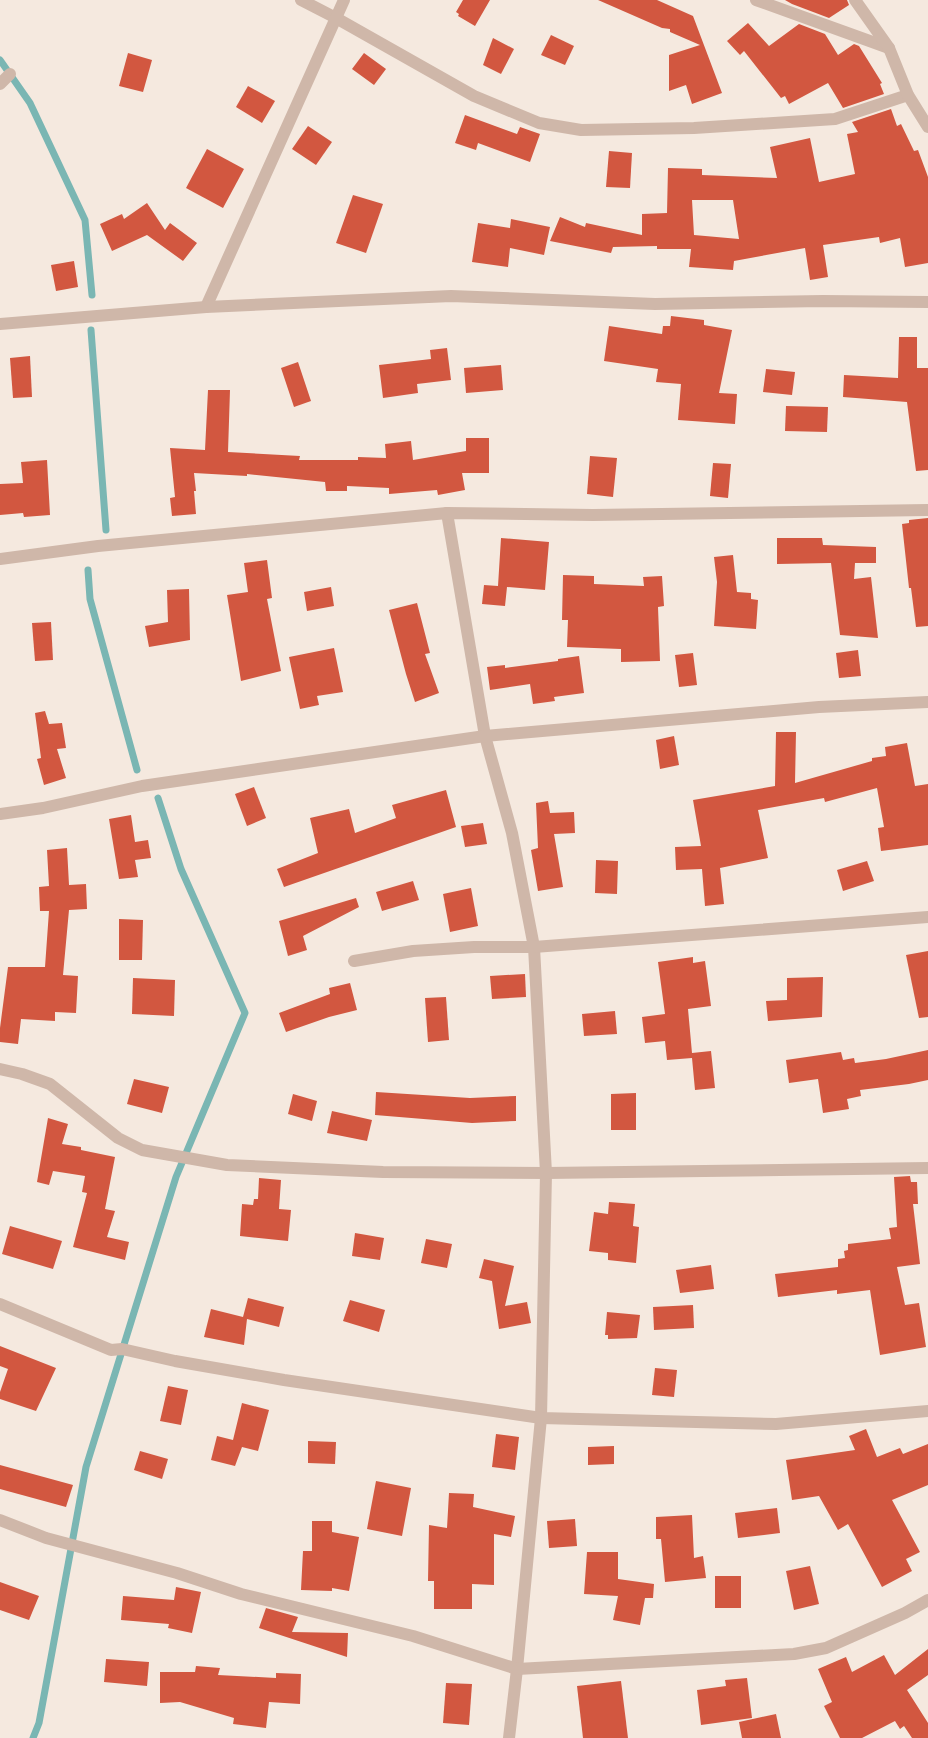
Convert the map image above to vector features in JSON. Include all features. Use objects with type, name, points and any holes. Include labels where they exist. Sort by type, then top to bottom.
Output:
[{"type":"street","points":[[301,0],[474,96],[539,123],[581,130],[694,128],[835,119],[908,95]]},
{"type":"street","points":[[206,307],[344,0]]},
{"type":"street","points":[[756,0],[889,48]]},
{"type":"street","points":[[855,0],[889,48],[908,95],[928,127]]},
{"type":"street","points":[[0,84],[10,74]]},
{"type":"street","points":[[0,324],[206,307],[451,296],[655,304],[823,301],[928,302]]},
{"type":"street","points":[[0,559],[98,546],[447,513],[612,514],[928,510]]},
{"type":"street","points":[[447,513],[485,736],[512,833],[534,947],[546,1173],[541,1418],[518,1669],[509,1738]]},
{"type":"street","points":[[0,814],[43,808],[142,786],[485,736],[809,708],[928,702]]},
{"type":"street","points":[[354,961],[413,952],[474,947],[534,947],[928,917]]},
{"type":"street","points":[[0,1069],[22,1074],[50,1084],[118,1138],[142,1150],[227,1165],[384,1172],[546,1173],[928,1168]]},
{"type":"street","points":[[0,1304],[111,1350],[122,1349],[284,1380],[541,1418],[776,1424],[928,1411]]},
{"type":"street","points":[[0,1520],[61,1542],[177,1573],[241,1594],[413,1636],[518,1669],[794,1654],[826,1648],[905,1613],[928,1600]]},
{"type":"building","points":[[463,0],[490,0],[475,26],[458,16],[459,14],[456,12]]},
{"type":"building","points":[[598,0],[657,0],[693,16],[722,93],[692,104],[686,85],[669,91],[669,55],[700,45],[670,32],[670,29],[662,28]]},
{"type":"building","points":[[785,0],[847,0],[849,5],[829,18]]},
{"type":"building","points":[[748,23],[769,46],[799,24],[825,34],[838,55],[854,44],[859,46],[882,83],[880,84],[884,94],[843,108],[828,83],[789,104],[785,96],[781,98],[744,51],[740,55],[727,41]]},
{"type":"building","points":[[551,35],[574,46],[565,65],[541,55]]},
{"type":"building","points":[[493,38],[514,49],[501,74],[483,65]]},
{"type":"building","points":[[128,53],[152,60],[143,92],[119,86]]},
{"type":"building","points":[[364,53],[386,69],[374,85],[352,69]]},
{"type":"building","points":[[248,86],[275,101],[262,123],[236,107]]},
{"type":"building","points":[[891,109],[897,126],[901,124],[914,151],[918,150],[928,177],[928,263],[905,267],[900,238],[880,243],[879,237],[823,245],[828,277],[810,280],[805,248],[734,261],[733,270],[689,267],[691,249],[657,249],[657,246],[613,247],[611,253],[550,241],[560,217],[585,227],[586,223],[642,235],[642,214],[667,213],[668,168],[702,169],[702,175],[777,178],[770,147],[810,138],[819,182],[855,174],[847,134],[858,132],[852,122]],"holes":[[[692,200],[733,200],[739,239],[694,235]]]},
{"type":"building","points":[[465,115],[517,134],[520,127],[540,134],[530,162],[478,143],[476,150],[455,143]]},
{"type":"building","points":[[308,126],[332,142],[316,165],[292,149]]},
{"type":"building","points":[[207,149],[244,169],[223,208],[186,188]]},
{"type":"building","points":[[609,151],[632,153],[630,188],[606,187]]},
{"type":"building","points":[[353,195],[383,204],[366,253],[336,243]]},
{"type":"building","points":[[147,203],[165,230],[170,223],[197,243],[183,261],[147,235],[112,251],[100,224],[122,214],[124,219]]},
{"type":"building","points":[[511,219],[550,227],[544,255],[510,248],[508,267],[472,262],[478,223],[510,228]]},
{"type":"building","points":[[74,261],[78,287],[56,291],[51,265]]},
{"type":"building","points":[[671,316],[704,320],[704,325],[732,330],[719,393],[737,394],[735,424],[678,420],[681,384],[656,382],[658,369],[604,361],[609,326],[662,334],[663,326],[670,326]]},
{"type":"building","points":[[899,337],[917,337],[917,368],[928,368],[928,470],[916,471],[907,402],[843,397],[844,375],[898,378]]},
{"type":"building","points":[[447,348],[451,380],[417,384],[418,393],[383,398],[379,365],[431,359],[430,350]]},
{"type":"building","points":[[30,356],[32,397],[13,398],[10,358]]},
{"type":"building","points":[[298,362],[311,401],[294,407],[281,368]]},
{"type":"building","points":[[501,365],[503,390],[466,393],[464,368]]},
{"type":"building","points":[[766,369],[795,372],[792,395],[763,392]]},
{"type":"building","points":[[208,390],[230,390],[228,452],[300,456],[299,460],[358,460],[358,457],[386,458],[385,444],[411,441],[413,460],[466,451],[466,438],[489,438],[489,473],[462,473],[465,490],[438,495],[437,490],[389,494],[389,488],[347,486],[347,491],[326,491],[325,482],[247,474],[247,476],[194,473],[196,514],[172,516],[170,498],[175,497],[170,448],[205,450]]},
{"type":"building","points":[[786,406],[828,407],[827,432],[785,431]]},
{"type":"building","points":[[590,456],[617,458],[613,497],[587,494]]},
{"type":"building","points":[[47,460],[50,515],[24,517],[23,513],[0,515],[0,484],[23,483],[21,462]]},
{"type":"building","points":[[713,463],[731,464],[728,498],[710,496]]},
{"type":"building","points":[[928,518],[928,626],[916,627],[911,588],[909,588],[902,524],[909,523],[909,520]]},
{"type":"building","points":[[501,538],[549,542],[545,590],[507,587],[505,606],[482,604],[484,585],[498,586]]},
{"type":"building","points":[[777,538],[822,538],[823,545],[876,547],[876,563],[855,563],[854,579],[871,577],[878,638],[840,635],[831,563],[777,564]]},
{"type":"building","points":[[733,555],[737,592],[751,593],[751,599],[758,600],[756,629],[714,626],[717,582],[714,557]]},
{"type":"building","points":[[267,560],[272,598],[267,599],[281,671],[241,681],[227,595],[248,592],[244,563]]},
{"type":"building","points":[[563,575],[594,576],[594,584],[644,586],[643,577],[662,576],[664,606],[658,607],[660,661],[621,662],[621,649],[567,647],[568,620],[562,620]]},
{"type":"building","points":[[331,587],[334,606],[307,611],[304,592]]},
{"type":"building","points":[[189,589],[190,640],[149,647],[145,626],[168,622],[167,590]]},
{"type":"building","points":[[417,603],[430,653],[425,654],[439,693],[415,702],[389,610]]},
{"type":"building","points":[[51,622],[53,660],[35,661],[32,623]]},
{"type":"building","points":[[334,648],[343,692],[317,696],[319,705],[300,709],[289,657]]},
{"type":"building","points":[[858,650],[861,676],[839,678],[836,653]]},
{"type":"building","points":[[693,653],[697,685],[679,687],[675,655]]},
{"type":"building","points":[[579,656],[584,693],[554,697],[555,701],[533,704],[530,684],[490,690],[487,667],[505,665],[505,668],[558,661],[558,659]]},
{"type":"building","points":[[45,711],[49,724],[62,723],[66,748],[57,749],[66,778],[44,785],[37,759],[41,758],[35,713]]},
{"type":"building","points":[[776,732],[796,732],[795,783],[872,761],[872,758],[886,756],[885,747],[907,743],[915,786],[928,784],[928,845],[881,851],[878,828],[884,827],[877,788],[825,802],[824,798],[758,810],[768,858],[720,868],[724,904],[705,906],[702,869],[676,870],[675,847],[701,846],[693,800],[775,786]]},
{"type":"building","points":[[674,736],[679,765],[660,769],[656,740]]},
{"type":"building","points":[[254,787],[266,818],[247,826],[235,794]]},
{"type":"building","points":[[446,790],[456,827],[284,887],[277,869],[318,853],[310,818],[349,809],[355,833],[396,818],[392,805]]},
{"type":"building","points":[[548,801],[550,813],[574,812],[575,833],[554,834],[563,887],[538,891],[531,850],[538,848],[536,803]]},
{"type":"building","points":[[131,815],[135,842],[148,840],[151,858],[135,860],[138,877],[119,879],[109,819]]},
{"type":"building","points":[[483,823],[487,844],[465,847],[461,826]]},
{"type":"building","points":[[67,848],[69,885],[86,884],[87,909],[69,910],[63,975],[78,976],[76,1013],[55,1012],[55,1021],[21,1019],[18,1044],[0,1042],[8,967],[45,967],[49,911],[40,911],[39,887],[49,886],[47,850]]},
{"type":"building","points":[[596,860],[618,861],[617,894],[595,893]]},
{"type":"building","points":[[867,861],[874,881],[843,891],[837,870]]},
{"type":"building","points":[[413,881],[419,900],[382,911],[376,892]]},
{"type":"building","points":[[471,888],[478,926],[450,932],[443,894]]},
{"type":"building","points":[[356,898],[359,907],[303,936],[307,950],[288,956],[279,921]]},
{"type":"building","points":[[119,919],[143,920],[142,960],[119,960]]},
{"type":"building","points":[[928,951],[928,1017],[919,1018],[906,955]]},
{"type":"building","points":[[693,957],[693,963],[705,961],[711,1006],[688,1009],[692,1053],[711,1051],[715,1088],[695,1090],[692,1058],[667,1060],[665,1041],[645,1043],[642,1017],[665,1014],[658,962]]},
{"type":"building","points":[[525,974],[526,997],[492,999],[490,976]]},
{"type":"building","points":[[823,977],[822,1017],[768,1021],[766,1001],[787,1000],[787,978]]},
{"type":"building","points":[[133,978],[175,980],[174,1016],[132,1014]]},
{"type":"building","points":[[350,983],[357,1010],[329,1017],[286,1032],[279,1013],[330,994],[329,988]]},
{"type":"building","points":[[446,997],[449,1040],[428,1042],[425,998]]},
{"type":"building","points":[[615,1011],[617,1034],[584,1036],[582,1014]]},
{"type":"building","points":[[928,1050],[928,1080],[860,1090],[861,1096],[847,1099],[849,1109],[823,1113],[818,1079],[789,1083],[786,1060],[841,1052],[843,1060],[854,1058],[855,1063]]},
{"type":"building","points":[[134,1079],[169,1087],[162,1113],[127,1104]]},
{"type":"building","points":[[376,1092],[470,1098],[516,1096],[516,1121],[472,1123],[375,1115]]},
{"type":"building","points":[[636,1093],[636,1130],[611,1130],[611,1094]]},
{"type":"building","points":[[293,1094],[317,1101],[312,1121],[288,1114]]},
{"type":"building","points":[[332,1111],[372,1120],[367,1141],[327,1133]]},
{"type":"building","points":[[48,1118],[68,1124],[62,1144],[81,1147],[81,1150],[115,1157],[105,1209],[115,1211],[107,1237],[129,1242],[125,1260],[73,1247],[87,1193],[82,1192],[85,1176],[53,1171],[49,1185],[37,1182]]},
{"type":"building","points":[[910,1176],[911,1182],[917,1182],[918,1204],[913,1204],[920,1264],[897,1267],[905,1305],[919,1303],[926,1347],[880,1355],[870,1290],[837,1294],[837,1290],[778,1297],[775,1274],[838,1267],[838,1259],[845,1258],[844,1251],[848,1250],[848,1244],[891,1239],[889,1228],[897,1227],[894,1177]]},
{"type":"building","points":[[259,1178],[281,1180],[279,1209],[291,1210],[288,1241],[240,1236],[242,1204],[253,1205],[254,1199],[258,1199]]},
{"type":"building","points":[[609,1202],[635,1204],[633,1226],[639,1227],[636,1263],[608,1260],[608,1253],[589,1251],[594,1212],[608,1214]]},
{"type":"building","points":[[10,1226],[62,1241],[53,1269],[2,1254]]},
{"type":"building","points":[[355,1233],[384,1238],[380,1260],[352,1256]]},
{"type":"building","points":[[426,1239],[452,1244],[447,1268],[421,1263]]},
{"type":"building","points":[[484,1259],[514,1266],[505,1306],[527,1302],[531,1323],[499,1329],[492,1281],[479,1278]]},
{"type":"building","points":[[711,1265],[714,1289],[680,1293],[676,1270]]},
{"type":"building","points":[[248,1298],[284,1307],[279,1327],[247,1319],[244,1345],[204,1337],[211,1309],[243,1317]]},
{"type":"building","points":[[350,1300],[385,1310],[379,1332],[343,1321]]},
{"type":"building","points":[[693,1305],[694,1328],[654,1330],[653,1307]]},
{"type":"building","points":[[607,1312],[640,1315],[637,1338],[608,1339],[608,1335],[605,1335]]},
{"type":"building","points":[[0,1346],[56,1368],[36,1411],[0,1399],[0,1392],[8,1369],[0,1366]]},
{"type":"building","points":[[655,1368],[677,1370],[674,1397],[652,1395]]},
{"type":"building","points":[[168,1386],[188,1390],[181,1425],[160,1421]]},
{"type":"building","points":[[242,1403],[269,1410],[258,1451],[242,1447],[235,1466],[211,1460],[217,1436],[233,1440]]},
{"type":"building","points":[[866,1429],[877,1457],[900,1448],[903,1454],[928,1444],[928,1485],[892,1500],[920,1552],[906,1559],[912,1571],[882,1587],[848,1524],[838,1530],[819,1496],[792,1500],[786,1460],[855,1450],[849,1436]]},
{"type":"building","points":[[496,1434],[519,1437],[515,1470],[492,1467]]},
{"type":"building","points":[[308,1441],[336,1442],[335,1464],[308,1463]]},
{"type":"building","points":[[614,1446],[614,1464],[588,1465],[588,1447]]},
{"type":"building","points":[[140,1451],[168,1459],[162,1479],[134,1470]]},
{"type":"building","points":[[0,1465],[73,1485],[66,1507],[0,1489]]},
{"type":"building","points":[[376,1481],[411,1488],[402,1536],[367,1529]]},
{"type":"building","points":[[449,1493],[474,1494],[473,1507],[515,1516],[511,1537],[494,1534],[494,1585],[472,1584],[472,1609],[434,1609],[434,1581],[428,1581],[429,1525],[447,1528]]},
{"type":"building","points":[[777,1508],[780,1533],[738,1538],[735,1513]]},
{"type":"building","points":[[692,1515],[694,1558],[703,1556],[706,1578],[665,1582],[661,1539],[656,1539],[656,1517]]},
{"type":"building","points":[[575,1519],[577,1546],[549,1548],[547,1521]]},
{"type":"building","points":[[312,1521],[332,1521],[332,1532],[359,1537],[349,1591],[332,1588],[332,1591],[301,1590],[303,1551],[312,1551]]},
{"type":"building","points":[[587,1552],[618,1552],[618,1579],[654,1584],[653,1598],[645,1598],[640,1625],[613,1620],[618,1596],[584,1594]]},
{"type":"building","points":[[810,1566],[819,1604],[794,1610],[786,1571]]},
{"type":"building","points":[[715,1576],[741,1576],[741,1608],[715,1608]]},
{"type":"building","points":[[0,1582],[39,1596],[29,1620],[0,1610]]},
{"type":"building","points":[[176,1587],[201,1592],[192,1633],[168,1628],[169,1624],[121,1620],[123,1596],[174,1600]]},
{"type":"building","points":[[266,1608],[298,1617],[292,1632],[348,1633],[347,1657],[259,1628]]},
{"type":"building","points":[[928,1649],[928,1675],[907,1690],[928,1723],[928,1738],[912,1738],[904,1726],[900,1729],[895,1721],[862,1738],[840,1738],[824,1706],[832,1702],[818,1669],[846,1657],[852,1672],[884,1655],[895,1675]]},
{"type":"building","points":[[106,1659],[149,1662],[147,1686],[104,1682]]},
{"type":"building","points":[[196,1666],[220,1668],[218,1675],[276,1678],[276,1673],[301,1674],[300,1704],[269,1702],[266,1728],[233,1724],[234,1718],[180,1702],[160,1703],[160,1672],[195,1672]]},
{"type":"building","points":[[747,1678],[752,1718],[701,1725],[697,1690],[726,1686],[725,1680]]},
{"type":"building","points":[[621,1681],[628,1738],[583,1738],[577,1686]]},
{"type":"building","points":[[446,1683],[472,1684],[469,1725],[443,1723]]},
{"type":"building","points":[[776,1714],[781,1738],[742,1738],[739,1722]]},
{"type":"waterway","points":[[0,60],[30,103],[85,220],[92,295]]},
{"type":"waterway","points":[[91,330],[106,530]]},
{"type":"waterway","points":[[88,570],[90,599],[137,770]]},
{"type":"waterway","points":[[33,1738],[39,1723],[86,1467],[176,1177],[245,1013],[181,869],[158,798]]}]
